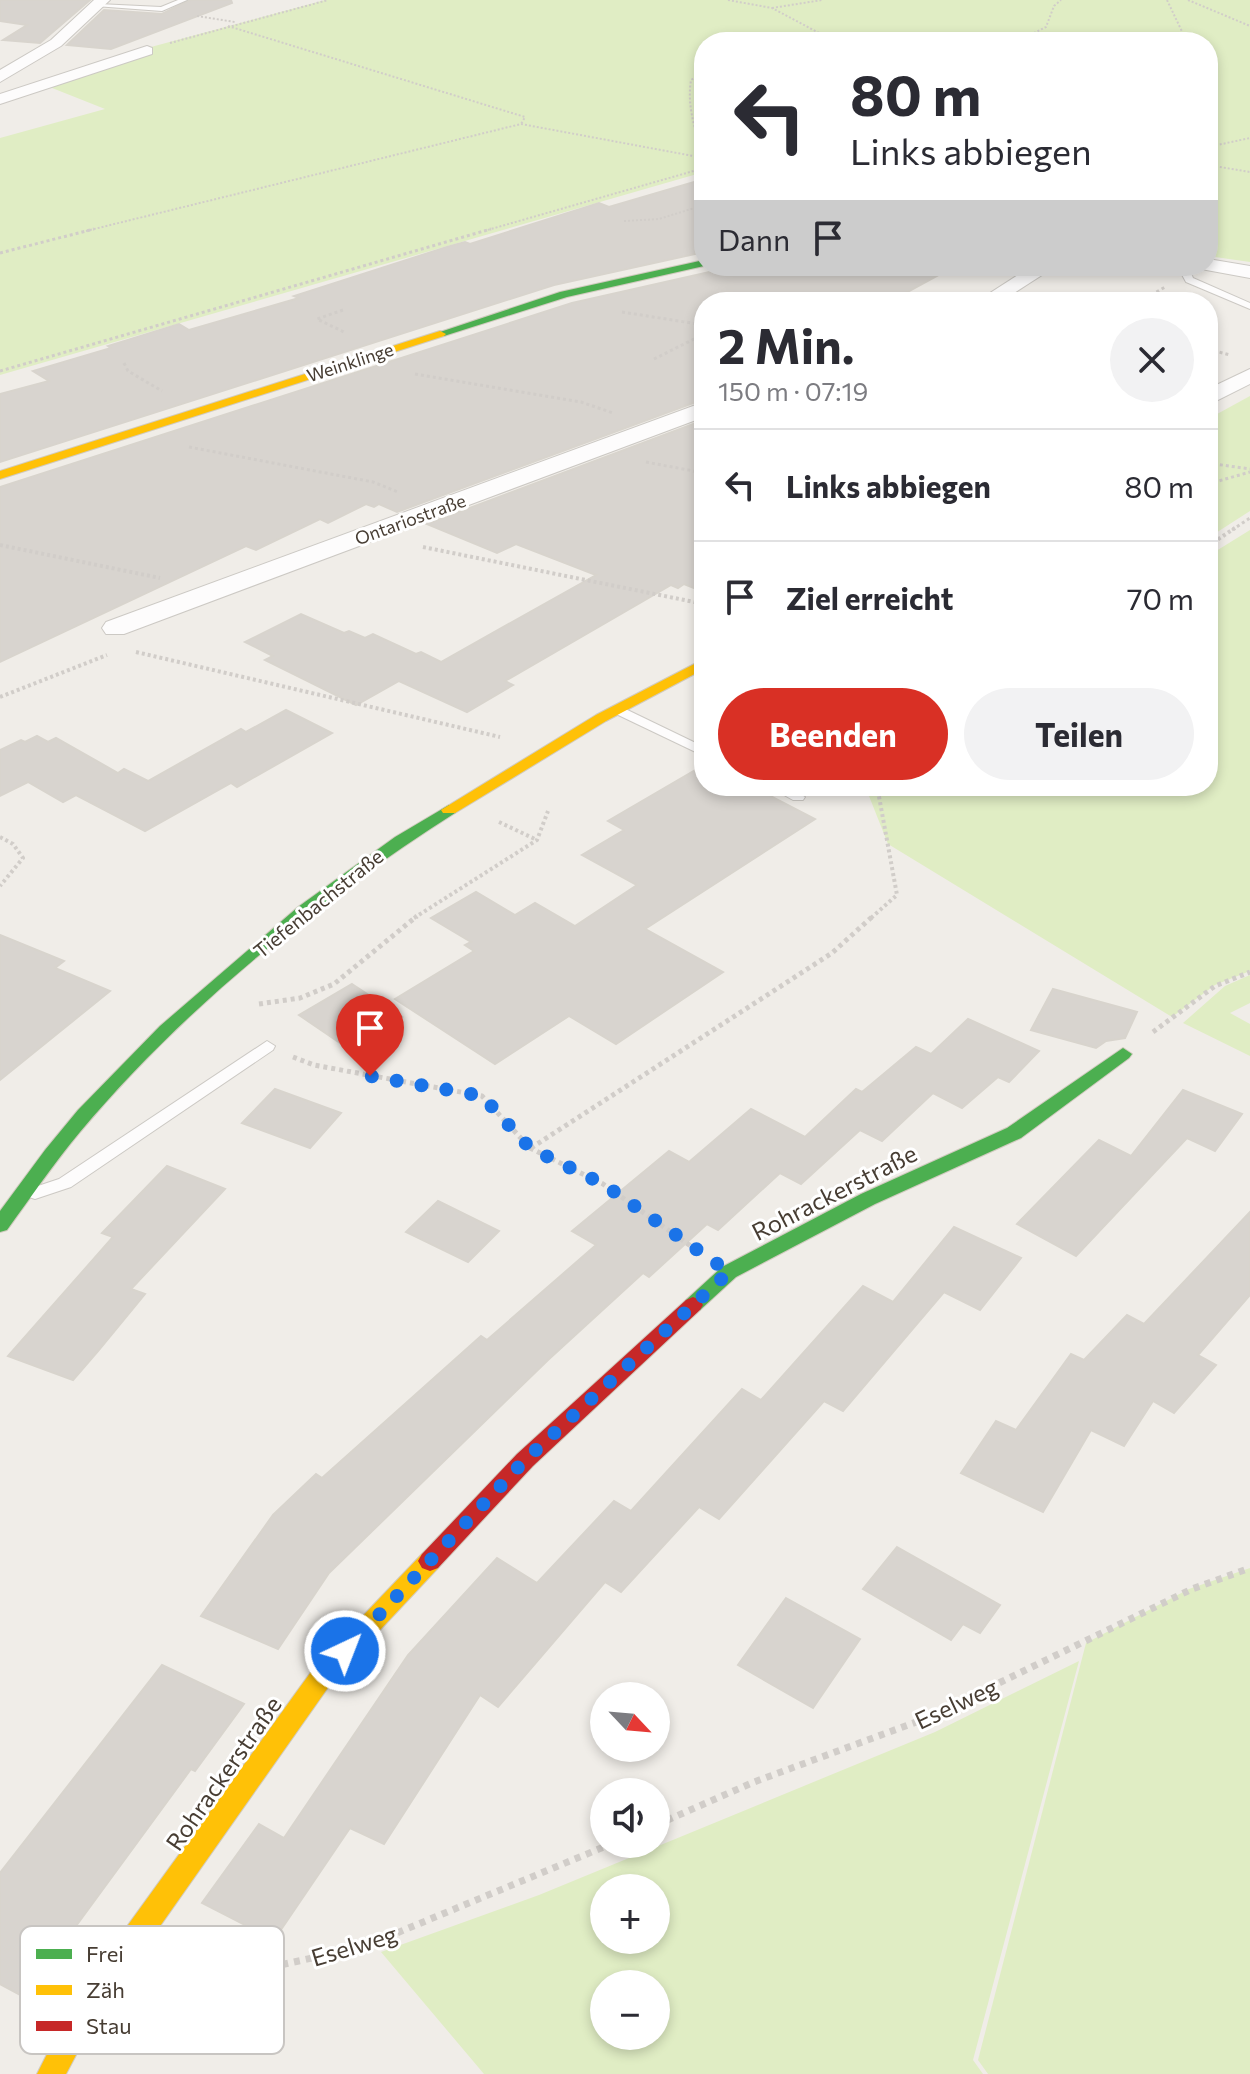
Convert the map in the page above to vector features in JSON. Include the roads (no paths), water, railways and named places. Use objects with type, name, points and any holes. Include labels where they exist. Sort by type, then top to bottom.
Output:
[{"type":"street","points":[[0,77],[68,34],[100,3]]},
{"type":"street","points":[[0,99],[147,51]]},
{"type":"street","points":[[11,53],[34,56]]},
{"type":"street","name":"Weinklinge","points":[[0,475],[564,294],[694,265]]},
{"type":"street","points":[[1218,267],[1250,272]]},
{"type":"street","points":[[1003,292],[1029,276]]},
{"type":"street","points":[[1218,393],[1250,375]]},
{"type":"street","name":"Ontariostraße","points":[[120,638],[384,529],[694,413]]},
{"type":"street","name":"Tiefenbachstraße","points":[[0,1225],[84,1115],[193,1007],[298,917],[394,843],[617,709],[694,668]]},
{"type":"street","name":"Rohrackerstraße","points":[[144,1926],[325,1672],[525,1460],[729,1272],[868,1199],[1014,1133],[1123,1054]]},
{"type":"street","name":"Rohrackerstraße","points":[[51,2074],[61,2054]]},
{"type":"lane","points":[[162,9],[184,0]]},
{"type":"lane","points":[[100,3],[177,12]]},
{"type":"lane","points":[[1187,276],[1189,280],[1217,292]]},
{"type":"lane","points":[[1218,292],[1250,306]]},
{"type":"lane","points":[[617,709],[694,747]]},
{"type":"lane","points":[[22,1197],[65,1183],[267,1046]]}]
